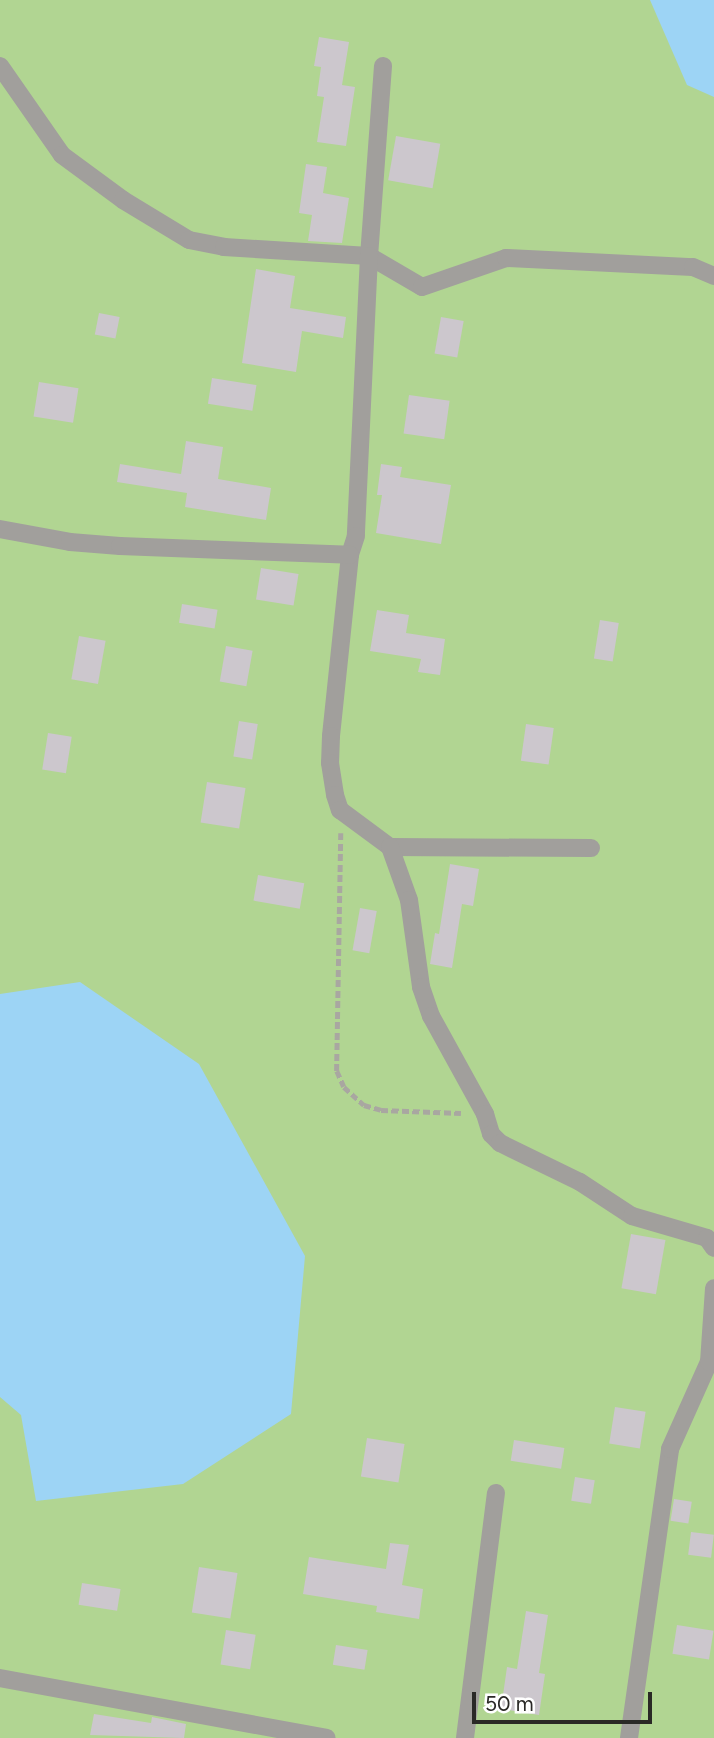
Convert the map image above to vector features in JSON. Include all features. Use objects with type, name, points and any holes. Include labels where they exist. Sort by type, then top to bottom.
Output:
[{"type":"street","points":[[383,65],[369,256],[356,536],[351,555],[331,736],[330,762],[340,810],[390,847],[409,900],[421,987],[431,1016],[485,1114],[492,1134],[500,1143],[580,1182],[632,1216],[707,1238],[714,1248]]},
{"type":"street","points":[[0,66],[62,155],[123,200],[189,240],[224,247],[369,256],[422,287],[506,258],[694,268],[714,276]]},
{"type":"street","points":[[0,529],[70,542],[120,546],[351,555]]},
{"type":"street","points":[[390,847],[592,848]]},
{"type":"street","points":[[629,1738],[670,1449],[711,1361],[714,1287]]},
{"type":"street","points":[[465,1738],[496,1493]]},
{"type":"street","points":[[0,1678],[275,1733],[327,1738]]},
{"type":"path","points":[[340,810],[337,1070],[344,1087],[364,1105],[381,1110],[485,1114]]},
{"type":"green space","points":[[0,0],[714,0],[714,1738],[0,1738]]},
{"type":"water","points":[[650,0],[714,0],[714,97],[687,85]]},
{"type":"water","points":[[80,982],[199,1064],[305,1256],[291,1414],[183,1484],[36,1501],[21,1415],[0,1397],[0,994]]},
{"type":"building","points":[[319,37],[349,42],[342,85],[355,87],[346,146],[317,142],[324,97],[317,96],[321,67],[314,66]]},
{"type":"building","points":[[396,136],[440,144],[433,188],[388,180]]},
{"type":"building","points":[[306,164],[327,167],[323,193],[349,198],[342,243],[308,241],[312,215],[299,213]]},
{"type":"building","points":[[256,269],[295,276],[290,308],[346,317],[343,338],[302,331],[296,372],[242,363]]},
{"type":"building","points":[[99,313],[120,317],[115,339],[95,335]]},
{"type":"building","points":[[441,317],[464,321],[457,357],[435,353]]},
{"type":"building","points":[[212,378],[256,385],[252,411],[208,404]]},
{"type":"building","points":[[39,382],[79,388],[73,423],[34,417]]},
{"type":"building","points":[[409,395],[450,401],[444,439],[404,434]]},
{"type":"building","points":[[186,441],[223,447],[218,479],[271,488],[266,520],[185,507],[187,493],[117,482],[120,464],[181,474]]},
{"type":"building","points":[[381,464],[402,467],[400,477],[451,485],[441,544],[376,533],[382,495],[377,495]]},
{"type":"building","points":[[261,568],[299,574],[294,606],[256,600]]},
{"type":"building","points":[[182,604],[218,610],[215,628],[179,623]]},
{"type":"building","points":[[377,610],[409,615],[406,633],[445,639],[440,675],[418,672],[421,659],[370,651]]},
{"type":"building","points":[[600,620],[619,623],[613,661],[594,659]]},
{"type":"building","points":[[79,636],[106,641],[98,684],[71,679]]},
{"type":"building","points":[[226,646],[253,651],[246,686],[220,681]]},
{"type":"building","points":[[239,721],[258,724],[252,760],[233,757]]},
{"type":"building","points":[[526,724],[554,728],[549,765],[521,761]]},
{"type":"building","points":[[48,733],[72,737],[66,773],[42,770]]},
{"type":"building","points":[[207,782],[246,788],[239,829],[201,822]]},
{"type":"building","points":[[450,864],[479,869],[473,906],[462,904],[452,968],[430,964],[435,933],[439,934]]},
{"type":"building","points":[[258,875],[304,883],[300,909],[253,901]]},
{"type":"building","points":[[360,908],[377,911],[369,953],[353,950]]},
{"type":"building","points":[[631,1234],[665,1240],[656,1294],[621,1288]]},
{"type":"building","points":[[615,1407],[646,1412],[640,1448],[609,1444]]},
{"type":"building","points":[[367,1438],[405,1444],[398,1482],[361,1477]]},
{"type":"building","points":[[514,1440],[564,1448],[561,1469],[511,1461]]},
{"type":"building","points":[[575,1477],[595,1480],[591,1504],[571,1501]]},
{"type":"building","points":[[674,1499],[692,1502],[688,1524],[671,1521]]},
{"type":"building","points":[[691,1532],[714,1535],[711,1558],[688,1555]]},
{"type":"building","points":[[390,1543],[409,1545],[402,1585],[423,1589],[419,1619],[376,1612],[377,1606],[303,1594],[309,1557],[386,1569]]},
{"type":"building","points":[[199,1567],[238,1573],[230,1619],[192,1612]]},
{"type":"building","points":[[82,1583],[121,1589],[117,1611],[79,1605]]},
{"type":"building","points":[[526,1611],[548,1615],[539,1673],[545,1674],[539,1715],[501,1709],[507,1667],[517,1669]]},
{"type":"building","points":[[677,1625],[714,1631],[709,1659],[672,1654]]},
{"type":"building","points":[[226,1630],[256,1635],[250,1669],[221,1665]]},
{"type":"building","points":[[336,1645],[368,1650],[364,1670],[333,1665]]},
{"type":"building","points":[[94,1714],[151,1723],[152,1717],[186,1724],[184,1738],[90,1735]]}]
